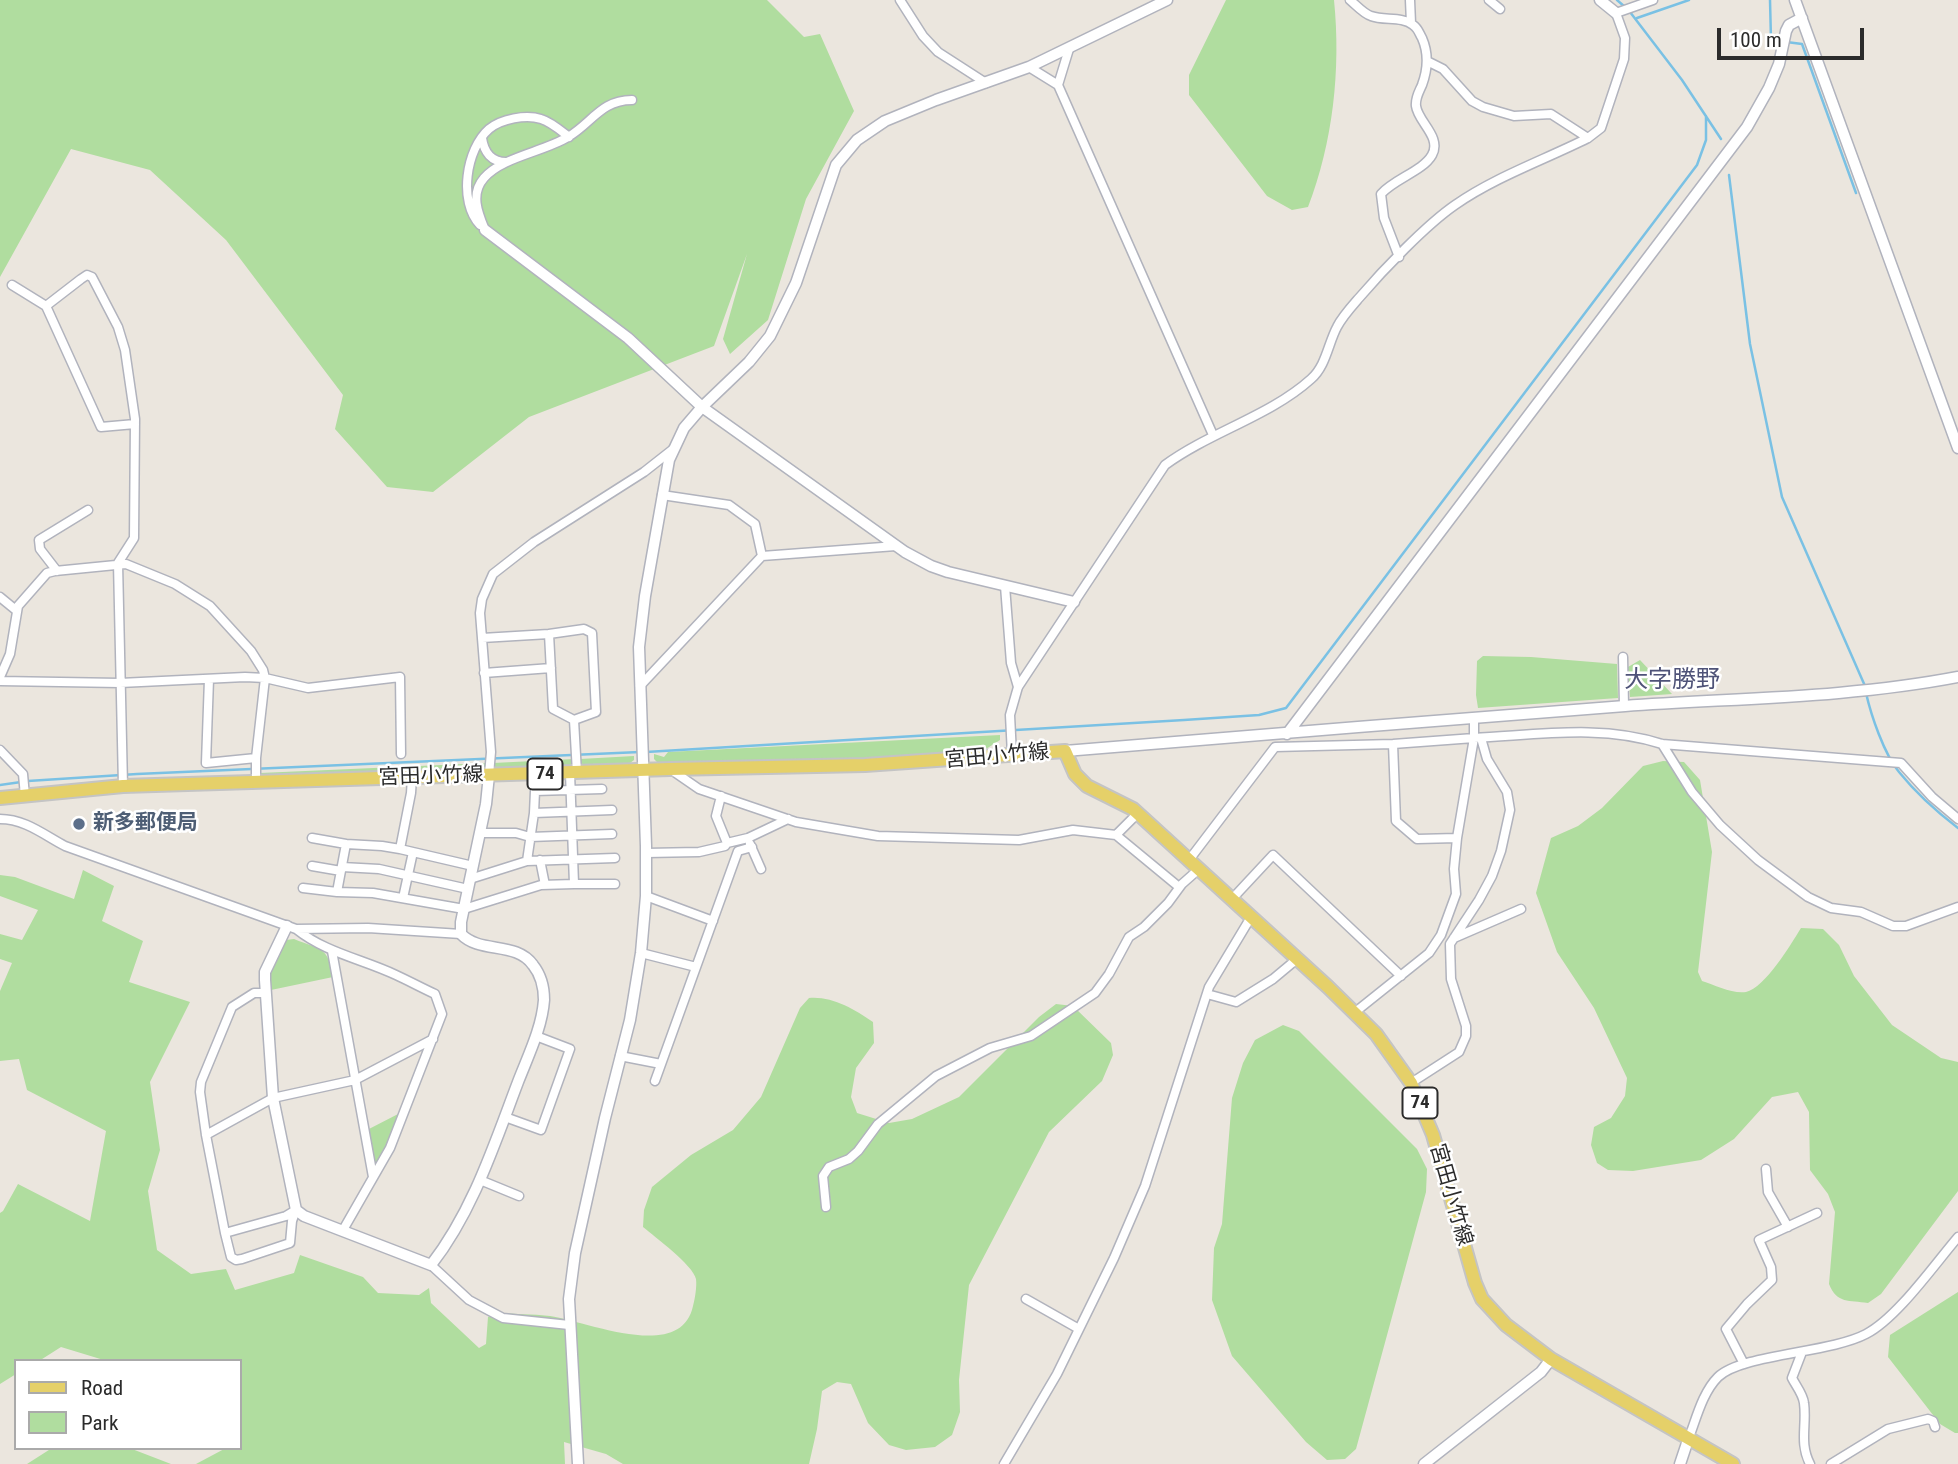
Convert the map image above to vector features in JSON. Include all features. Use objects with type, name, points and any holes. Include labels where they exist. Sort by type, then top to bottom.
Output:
[{"type":"main road","name":"宮田小竹線","points":[[0,799],[123,783],[256,777],[412,778],[490,769],[574,773],[865,765],[1065,751],[1075,774],[1087,786],[1138,814],[1376,1034],[1411,1083],[1433,1135],[1475,1283],[1482,1299],[1506,1325],[1550,1359],[1732,1464]]},
{"type":"street","points":[[900,0],[923,36],[938,52],[986,83]]},
{"type":"street","points":[[578,1464],[569,1299],[575,1253],[637,986],[641,953],[646,896],[646,853],[639,647],[645,596],[671,450],[684,428],[702,407],[749,362],[770,336],[796,283],[836,165],[848,148],[885,121],[1029,67],[1167,0]]},
{"type":"street","points":[[1350,0],[1370,16],[1411,23],[1418,29],[1427,50],[1416,108],[1433,137],[1432,154],[1425,163],[1388,186],[1381,194],[1384,218],[1399,257]]},
{"type":"street","points":[[1410,0],[1411,23]]},
{"type":"street","points":[[1489,0],[1500,9]]},
{"type":"street","points":[[1012,755],[1010,715],[1018,687],[1165,465],[1186,449],[1290,396],[1314,377],[1328,353],[1337,327],[1359,298],[1454,206],[1587,138],[1601,128],[1624,59],[1625,38],[1619,13],[1600,0]]},
{"type":"street","points":[[1619,13],[1653,0]]},
{"type":"street","points":[[1795,0],[1958,449]]},
{"type":"street","points":[[1287,734],[1747,127],[1779,64],[1789,25],[1802,18]]},
{"type":"street","points":[[1058,85],[1069,49]]},
{"type":"street","points":[[1427,61],[1443,69],[1472,101],[1483,107],[1514,116],[1551,114],[1587,138]]},
{"type":"street","points":[[1029,67],[1058,85],[1213,435]]},
{"type":"street","points":[[485,230],[477,210],[479,186],[485,177],[507,162],[569,137],[606,106],[632,100]]},
{"type":"street","points":[[569,137],[546,120],[525,117],[500,123],[489,129],[477,145],[468,174],[466,197],[473,218],[485,230],[628,338],[702,407],[896,546],[931,566],[1074,601]]},
{"type":"street","points":[[482,138],[486,153],[494,160],[507,162]]},
{"type":"street","points":[[46,306],[87,275],[92,277],[118,327],[125,350],[135,424],[134,538],[118,563],[123,783]]},
{"type":"street","points":[[12,285],[46,306],[102,427],[135,424]]},
{"type":"street","points":[[461,934],[490,769],[482,599],[493,575],[534,542],[644,472],[671,450]]},
{"type":"street","points":[[662,495],[729,505],[755,524],[762,556]]},
{"type":"street","points":[[57,570],[40,549],[40,540],[88,510]]},
{"type":"street","points":[[639,687],[762,556],[896,546]]},
{"type":"street","points":[[256,777],[265,678],[263,670],[251,651],[210,606],[175,584],[145,570],[118,563],[47,573],[17,611],[10,654],[0,679],[120,683],[265,678],[308,688],[400,677],[401,754]]},
{"type":"street","points":[[1005,586],[1011,663],[1018,687]]},
{"type":"street","points":[[0,597],[17,611]]},
{"type":"street","points":[[482,638],[584,629],[592,633],[596,712],[574,720],[553,709],[549,634]]},
{"type":"street","points":[[1622,660],[1624,706]]},
{"type":"street","points":[[484,674],[551,668]]},
{"type":"street","points":[[1065,751],[1624,706],[1873,689],[1958,677]]},
{"type":"street","points":[[209,679],[206,763],[256,760]]},
{"type":"street","points":[[1411,1083],[1450,1059],[1464,1045],[1466,1026],[1449,968],[1450,944],[1492,876],[1501,851],[1510,810],[1507,792],[1477,738],[1474,719]]},
{"type":"street","points":[[574,720],[577,759],[571,790],[574,884]]},
{"type":"street","points":[[826,1207],[823,1176],[829,1167],[849,1159],[878,1124],[936,1076],[990,1048],[1031,1036],[1095,993],[1109,974],[1129,937],[1144,927],[1168,903],[1275,747],[1393,744],[1604,732],[1639,736],[1662,744],[1901,763],[1932,797],[1958,819]]},
{"type":"street","points":[[1354,1013],[1429,953],[1438,942],[1456,894],[1454,869],[1457,838],[1477,738]]},
{"type":"street","points":[[1393,744],[1396,821],[1417,839],[1457,838]]},
{"type":"street","points":[[1662,744],[1692,792],[1720,825],[1758,860],[1808,897],[1831,908],[1861,912],[1893,926],[1906,926],[1958,907]]},
{"type":"street","points":[[0,750],[23,774],[25,796]]},
{"type":"street","points":[[670,769],[699,789],[788,819],[878,836],[1019,840],[1073,830],[1116,835],[1179,887]]},
{"type":"street","points":[[400,849],[412,778]]},
{"type":"street","points":[[527,861],[535,791],[602,789]]},
{"type":"street","points":[[721,796],[716,816],[727,843]]},
{"type":"street","points":[[534,813],[612,810]]},
{"type":"street","points":[[1116,835],[1138,814]]},
{"type":"street","points":[[0,819],[36,829],[65,846],[291,928],[332,951],[394,974],[435,994],[442,1014],[433,1039],[390,1148],[343,1230]]},
{"type":"street","points":[[646,853],[699,852],[748,838],[788,819]]},
{"type":"street","points":[[480,833],[516,833],[530,837],[612,834]]},
{"type":"street","points":[[312,838],[346,845],[400,849],[473,866]]},
{"type":"street","points":[[748,838],[761,869]]},
{"type":"street","points":[[337,892],[346,845]]},
{"type":"street","points":[[655,1081],[738,851],[752,847]]},
{"type":"street","points":[[403,898],[412,852]]},
{"type":"street","points":[[1232,899],[1273,855],[1401,976]]},
{"type":"street","points":[[312,866],[379,869],[407,876],[469,884],[527,861],[615,858]]},
{"type":"street","points":[[540,860],[545,885]]},
{"type":"street","points":[[303,888],[373,893],[464,909],[545,885],[615,884]]},
{"type":"street","points":[[646,896],[713,920]]},
{"type":"street","points":[[1438,942],[1521,909]]},
{"type":"street","points":[[1004,1464],[1057,1374],[1114,1258],[1145,1186],[1207,995],[1251,917]]},
{"type":"street","points":[[291,928],[368,928],[461,934],[472,942],[516,952],[527,958],[534,965],[543,985],[544,998],[536,1036],[505,1118],[462,1221],[432,1265]]},
{"type":"street","points":[[265,993],[254,993],[232,1007],[201,1082],[206,1135],[225,1233],[231,1257],[236,1260],[290,1243],[296,1210],[273,1098],[265,993],[265,972],[291,928]]},
{"type":"street","points":[[332,951],[373,1177]]},
{"type":"street","points":[[641,953],[696,967]]},
{"type":"street","points":[[1207,995],[1236,1002],[1273,979],[1297,959]]},
{"type":"street","points":[[505,1118],[541,1130],[570,1049],[536,1036]]},
{"type":"street","points":[[206,1135],[273,1098],[355,1080],[433,1039]]},
{"type":"street","points":[[620,1056],[661,1064]]},
{"type":"street","points":[[1766,1168],[1768,1192],[1788,1227]]},
{"type":"street","points":[[480,1180],[519,1196]]},
{"type":"street","points":[[296,1210],[304,1216],[432,1265],[469,1300],[503,1318],[569,1325]]},
{"type":"street","points":[[225,1233],[286,1216],[296,1210]]},
{"type":"street","points":[[1744,1364],[1726,1329],[1772,1280],[1771,1267],[1759,1240],[1817,1213]]},
{"type":"street","points":[[1680,1464],[1711,1386],[1719,1376],[1744,1364],[1802,1352],[1866,1334],[1886,1321],[1958,1239]]},
{"type":"street","points":[[1026,1299],[1079,1329]]},
{"type":"street","points":[[1802,1352],[1792,1378],[1802,1394],[1803,1440],[1810,1464]]},
{"type":"street","points":[[1424,1464],[1541,1372],[1550,1359]]},
{"type":"street","points":[[1831,1464],[1888,1429],[1928,1419],[1935,1426]]},
{"type":"green space","points":[[0,0],[767,0],[804,37],[820,34],[854,111],[806,199],[768,320],[730,354],[723,339],[747,254],[714,346],[529,417],[433,492],[387,487],[335,429],[343,395],[226,240],[150,170],[71,149],[0,277]]},
{"type":"green space","points":[[1226,0],[1334,0],[1336,52],[1333,105],[1324,157],[1308,207],[1292,210],[1267,196],[1189,95],[1189,75]]},
{"type":"green space","points":[[1483,656],[1617,664],[1618,698],[1478,708],[1477,661]]},
{"type":"green space","points":[[1640,660],[1672,694],[1630,697],[1628,667]]},
{"type":"green space","points":[[1000,735],[1000,740],[986,749],[913,759],[659,764],[654,759],[654,754],[664,757],[668,752]]},
{"type":"green space","points":[[634,756],[634,760],[626,766],[584,768],[580,759]]},
{"type":"green space","points":[[574,759],[572,768],[496,771],[493,763]]},
{"type":"green space","points":[[1663,761],[1684,762],[1700,780],[1712,852],[1698,972],[1702,981],[1741,992],[1753,989],[1769,974],[1801,928],[1823,929],[1839,945],[1854,976],[1892,1025],[1941,1058],[1958,1062],[1958,1191],[1881,1294],[1868,1303],[1840,1298],[1829,1284],[1835,1212],[1828,1194],[1810,1170],[1809,1112],[1798,1092],[1772,1097],[1734,1139],[1701,1160],[1633,1171],[1608,1170],[1597,1163],[1591,1145],[1594,1127],[1611,1118],[1625,1096],[1627,1078],[1594,1008],[1557,952],[1536,893],[1551,838],[1578,826],[1602,808],[1643,766]]},
{"type":"green space","points":[[487,763],[484,771],[263,778],[260,773]]},
{"type":"green space","points":[[83,870],[114,886],[102,921],[143,941],[129,982],[190,1002],[150,1082],[160,1150],[148,1191],[157,1250],[191,1274],[226,1269],[235,1290],[294,1273],[300,1255],[363,1277],[378,1293],[419,1295],[429,1288],[431,1303],[479,1348],[486,1344],[488,1317],[496,1313],[550,1316],[608,1330],[652,1336],[671,1332],[685,1323],[694,1303],[696,1279],[681,1259],[643,1227],[644,1210],[652,1187],[691,1155],[733,1130],[761,1097],[800,1008],[809,998],[834,1001],[873,1022],[874,1043],[856,1068],[851,1097],[857,1113],[889,1123],[912,1119],[959,1097],[1039,1017],[1056,1004],[1073,1006],[1111,1043],[1113,1055],[1102,1081],[1049,1132],[969,1285],[959,1380],[960,1412],[952,1435],[935,1447],[906,1450],[889,1445],[868,1423],[851,1384],[837,1382],[822,1391],[809,1464],[623,1464],[606,1454],[564,1442],[565,1464],[196,1464],[222,1450],[242,1450],[242,1359],[100,1359],[61,1347],[42,1359],[14,1359],[14,1375],[0,1384],[0,1213],[18,1184],[90,1221],[106,1131],[27,1090],[19,1059],[0,1061],[0,991],[12,963],[0,959],[0,934],[22,940],[38,910],[0,896],[0,875],[15,877],[74,899]]},
{"type":"green space","points":[[294,939],[326,954],[333,977],[271,990],[269,975],[286,940]]},
{"type":"green space","points":[[1283,1025],[1299,1031],[1417,1149],[1427,1169],[1426,1192],[1356,1449],[1345,1459],[1327,1460],[1306,1442],[1232,1356],[1212,1300],[1214,1248],[1222,1224],[1232,1098],[1243,1063],[1255,1040]]},
{"type":"green space","points":[[400,1113],[378,1164],[373,1164],[367,1130]]},
{"type":"green space","points":[[1958,1292],[1958,1433],[1955,1433],[1940,1424],[1888,1357],[1890,1335]]},
{"type":"green space","points":[[49,1450],[135,1450],[171,1464],[27,1464]]},
{"type":"waterway","points":[[1617,0],[1625,7]]},
{"type":"waterway","points":[[1637,18],[1689,0]]},
{"type":"waterway","points":[[1770,0],[1771,40],[1802,44],[1856,193]]},
{"type":"waterway","points":[[1630,12],[1682,80],[1721,139]]},
{"type":"waterway","points":[[646,752],[1259,715],[1286,708],[1697,165],[1706,140],[1706,116]]},
{"type":"waterway","points":[[1729,175],[1750,344],[1782,497],[1865,686]]},
{"type":"waterway","points":[[1866,693],[1879,734],[1893,764],[1920,795],[1958,828]]},
{"type":"waterway","points":[[0,785],[137,774],[640,752]]},
{"type":"place","name":"新多郵便局","points":[[79,824]]},
{"type":"district","name":"大字勝野","points":[[1672,681]]}]
